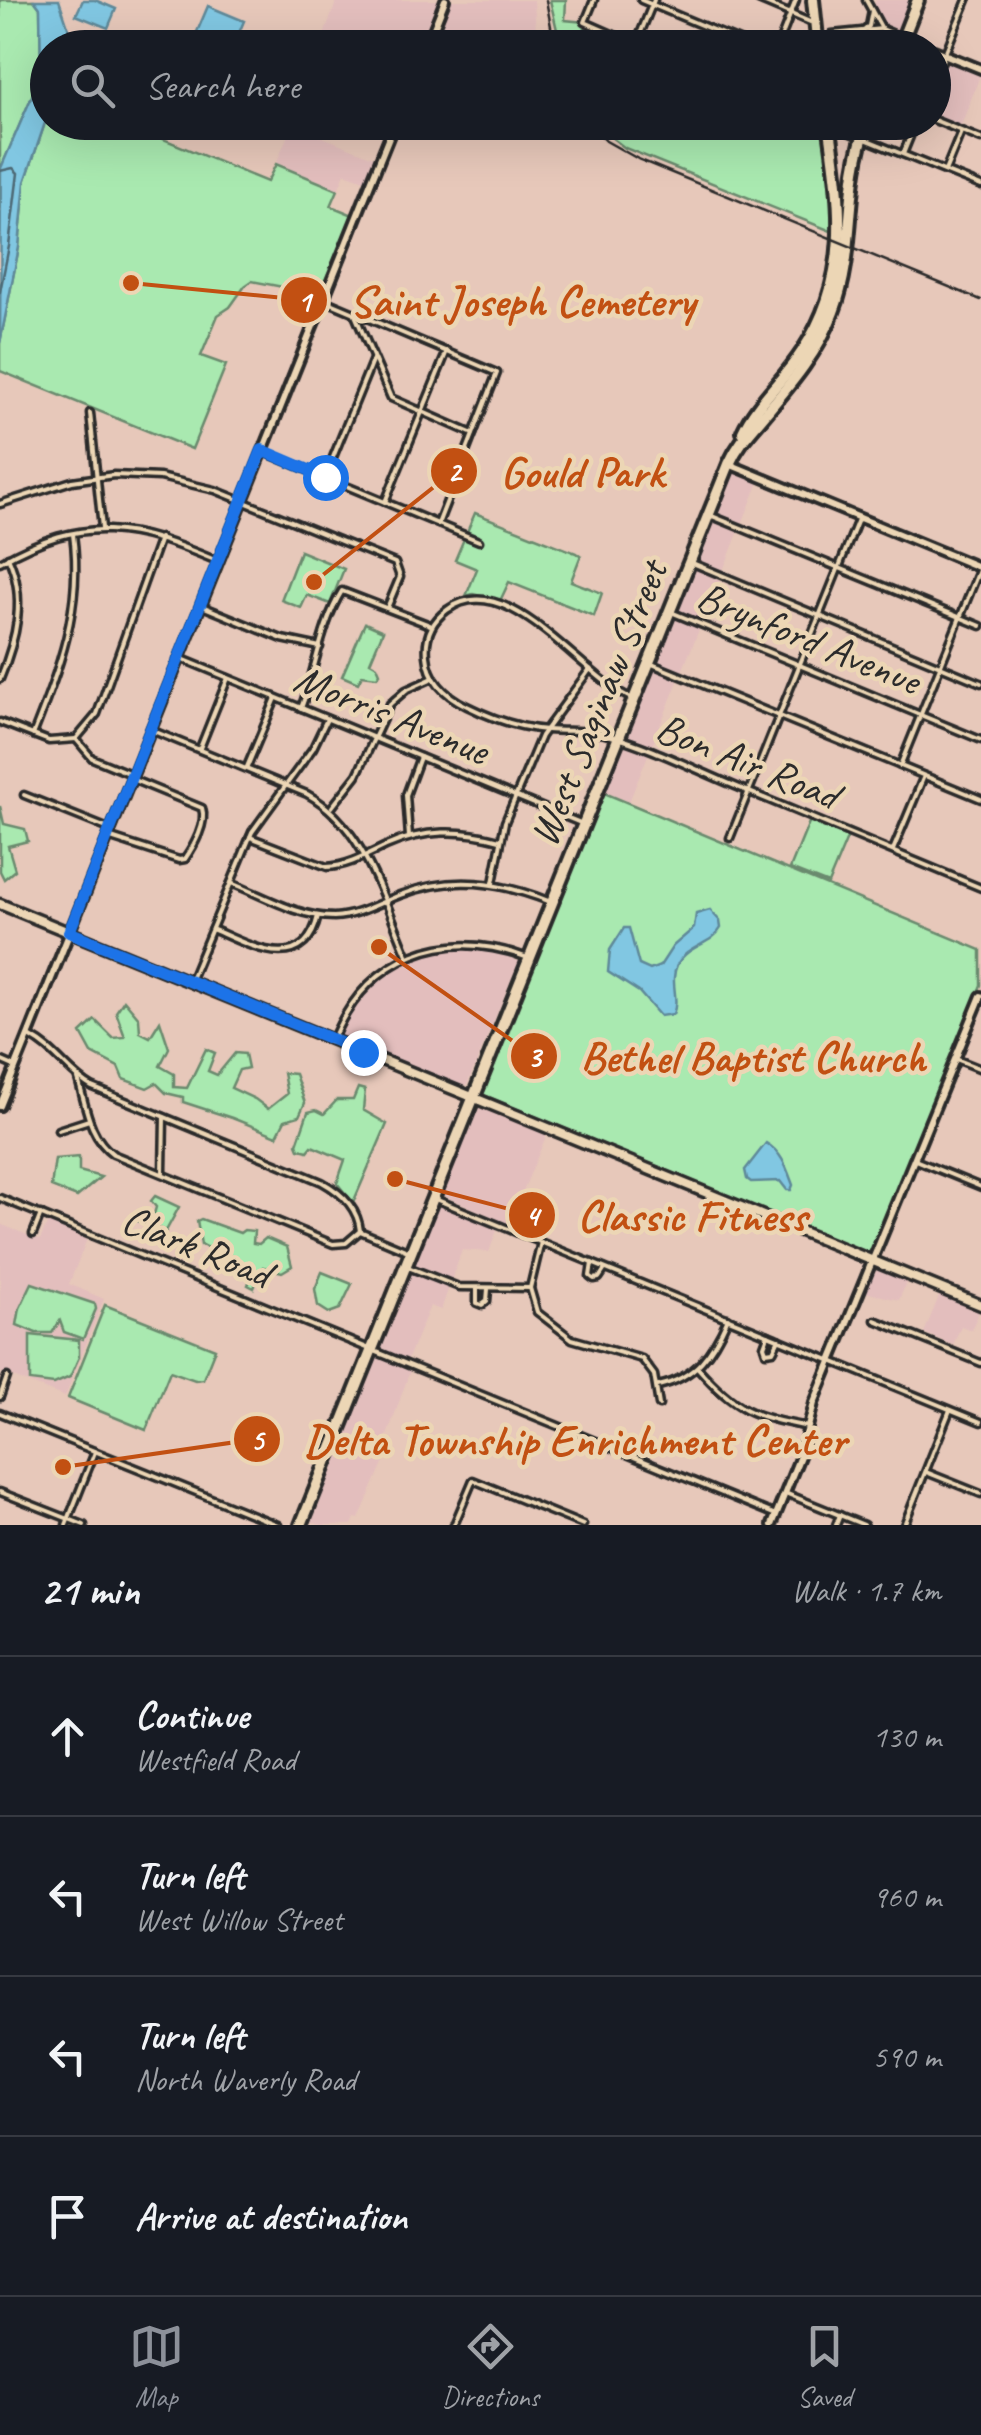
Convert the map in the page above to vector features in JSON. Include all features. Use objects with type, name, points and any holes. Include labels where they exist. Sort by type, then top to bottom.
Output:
[{"type":"main road","points":[[813,0],[816,30]]},
{"type":"main road","points":[[906,30],[918,0]]},
{"type":"main road","points":[[739,442],[753,416],[814,333],[832,287],[841,218],[830,140]]},
{"type":"main road","name":"West Saginaw Street","points":[[302,1525],[728,464],[739,442],[803,367],[834,310],[848,257],[851,194],[862,140]]},
{"type":"main road","points":[[0,904],[981,1304]]},
{"type":"street","points":[[433,30],[445,0]]},
{"type":"street","points":[[594,0],[585,22],[604,30]]},
{"type":"street","points":[[642,0],[716,30]]},
{"type":"street","points":[[758,0],[810,22]]},
{"type":"street","points":[[784,30],[796,0]]},
{"type":"street","points":[[866,0],[882,29],[875,30]]},
{"type":"street","points":[[951,38],[967,0]]},
{"type":"street","points":[[642,30],[653,2]]},
{"type":"street","points":[[864,30],[872,10]]},
{"type":"street","points":[[951,57],[981,69]]},
{"type":"street","points":[[951,128],[981,140]]},
{"type":"street","points":[[945,171],[961,132]]},
{"type":"street","points":[[0,1106],[388,140]]},
{"type":"street","points":[[865,140],[981,186]]},
{"type":"street","points":[[903,154],[909,140]]},
{"type":"street","points":[[323,300],[494,371],[496,376],[438,524]]},
{"type":"street","points":[[354,313],[391,398],[473,434]]},
{"type":"street","points":[[386,502],[447,351]]},
{"type":"street","points":[[325,477],[373,359]]},
{"type":"street","points":[[90,413],[102,529]]},
{"type":"street","points":[[262,450],[479,541]]},
{"type":"street","points":[[728,464],[980,568],[900,766]]},
{"type":"street","points":[[0,504],[50,486],[97,476],[160,477],[201,486],[395,563],[400,577],[388,608]]},
{"type":"street","points":[[708,514],[981,626]]},
{"type":"street","points":[[730,838],[859,517]]},
{"type":"street","points":[[0,562],[74,534],[102,529],[137,531],[218,561]]},
{"type":"street","points":[[32,735],[70,632],[76,583],[74,534]]},
{"type":"street","points":[[0,722],[49,741],[76,739],[97,714],[160,538]]},
{"type":"street","points":[[0,679],[17,627],[16,580],[8,557]]},
{"type":"street","points":[[689,562],[981,683]]},
{"type":"street","points":[[300,708],[342,591],[432,626]]},
{"type":"street","points":[[330,809],[357,775],[390,704],[406,690],[433,678],[426,648],[432,626],[445,611],[462,601],[491,600],[536,626],[611,687],[633,699]]},
{"type":"street","points":[[200,605],[282,639],[320,648]]},
{"type":"street","name":"Brynford Avenue","points":[[669,612],[981,740]]},
{"type":"street","name":"Morris Avenue","points":[[178,658],[583,824]]},
{"type":"street","points":[[648,662],[981,799]]},
{"type":"street","points":[[493,884],[500,840],[545,730],[590,669]]},
{"type":"street","points":[[200,750],[228,678]]},
{"type":"street","name":"Bon Air Road","points":[[433,678],[448,695],[510,724],[606,734],[981,888]]},
{"type":"street","points":[[246,770],[276,698]]},
{"type":"street","points":[[190,982],[250,837],[313,748],[327,719]]},
{"type":"street","points":[[149,729],[330,809],[348,828],[364,856],[408,957]]},
{"type":"street","points":[[24,795],[107,833],[179,860],[186,859],[204,811],[92,758],[76,739]]},
{"type":"street","points":[[409,837],[406,795],[420,757]]},
{"type":"street","points":[[892,852],[924,776]]},
{"type":"street","points":[[250,837],[327,868],[409,837],[456,832],[500,840]]},
{"type":"street","points":[[231,883],[318,916],[350,915],[434,884],[493,884],[551,902]]},
{"type":"street","points":[[212,930],[262,950],[281,953],[307,940],[318,916]]},
{"type":"street","points":[[333,1039],[362,990],[408,957],[467,944],[494,947],[528,958]]},
{"type":"street","points":[[772,1525],[832,1362],[981,996]]},
{"type":"street","points":[[29,1036],[56,1053],[78,1079],[92,1087],[330,1186],[352,1208],[360,1231],[410,1252]]},
{"type":"street","points":[[956,1059],[981,1069]]},
{"type":"street","points":[[0,1060],[16,1067]]},
{"type":"street","points":[[78,1079],[89,1120],[107,1150],[330,1243],[343,1244],[360,1231]]},
{"type":"street","points":[[83,1096],[92,1087]]},
{"type":"street","points":[[162,1174],[164,1117]]},
{"type":"street","points":[[58,1130],[89,1120]]},
{"type":"street","points":[[915,1160],[981,1187]]},
{"type":"street","points":[[432,1197],[981,1422]]},
{"type":"street","name":"Clark Road","points":[[0,1198],[776,1515]]},
{"type":"street","points":[[32,1234],[41,1214]]},
{"type":"street","points":[[541,1242],[530,1288],[534,1307],[547,1321],[582,1342],[642,1360],[658,1386],[659,1405]]},
{"type":"street","points":[[592,1263],[590,1276],[594,1279],[605,1269]]},
{"type":"street","points":[[404,1266],[459,1287],[530,1288]]},
{"type":"street","points":[[477,1288],[477,1302],[482,1305],[487,1301],[488,1288]]},
{"type":"street","points":[[658,1386],[698,1368],[712,1352],[728,1318]]},
{"type":"street","points":[[875,1320],[981,1364]]},
{"type":"street","points":[[768,1335],[766,1352],[773,1351],[779,1339]]},
{"type":"street","points":[[698,1368],[725,1397],[745,1411],[808,1427]]},
{"type":"street","points":[[0,1397],[6,1377]]},
{"type":"street","points":[[904,1525],[950,1410]]},
{"type":"street","points":[[0,1414],[278,1525]]},
{"type":"street","points":[[67,1522],[96,1452]]},
{"type":"street","points":[[926,1472],[981,1494]]},
{"type":"street","points":[[454,1525],[472,1480],[583,1525]]},
{"type":"street","points":[[0,1492],[67,1522],[84,1525]]},
{"type":"street","points":[[785,1493],[864,1525]]},
{"type":"street","points":[[836,1525],[840,1515]]},
{"type":"shaded area","points":[[337,0],[441,0],[428,30],[326,30]]},
{"type":"shaded area","points":[[449,0],[534,0],[536,30],[437,30]]},
{"type":"shaded area","points":[[876,0],[919,0],[906,30],[878,30],[881,29],[872,11]]},
{"type":"shaded area","points":[[951,61],[981,73],[960,128],[951,125]]},
{"type":"shaded area","points":[[286,140],[330,140],[376,158],[367,181],[345,173],[338,190],[276,164]]},
{"type":"shaded area","points":[[729,464],[761,477],[629,802],[602,791]]},
{"type":"shaded area","points":[[461,948],[495,951],[519,961],[467,1085],[456,1085],[339,1037],[354,1006],[386,974],[420,956]]},
{"type":"shaded area","points":[[478,1105],[547,1134],[509,1224],[440,1194]]},
{"type":"shaded area","points":[[438,1203],[497,1230],[489,1252],[462,1250],[441,1310],[430,1306],[404,1368],[410,1371],[387,1436],[393,1440],[359,1519],[355,1518],[352,1525],[320,1525],[311,1521]]},
{"type":"shaded area","points":[[48,1222],[87,1239],[69,1284],[104,1299],[65,1397],[0,1372],[0,1224],[40,1240]]},
{"type":"shaded area","points":[[877,1269],[907,1281],[899,1300],[865,1292]]},
{"type":"shaded area","points":[[940,1294],[980,1310],[971,1330],[961,1326],[953,1345],[924,1333]]},
{"type":"green space","points":[[0,0],[34,0],[40,8],[40,30],[30,30],[30,101],[1,168],[0,209]]},
{"type":"green space","points":[[550,0],[566,0],[565,20],[605,30],[557,30]]},
{"type":"green space","points":[[39,140],[166,140],[267,182],[276,164],[338,190],[331,206],[353,215],[319,294],[252,281],[218,315],[201,356],[226,365],[192,449],[0,371],[0,343],[19,247],[25,182]]},
{"type":"green space","points":[[615,140],[831,140],[836,233],[625,148]]},
{"type":"green space","points":[[475,513],[581,555],[571,581],[602,593],[594,616],[509,582],[500,601],[466,596],[477,569],[455,560]]},
{"type":"green space","points":[[300,551],[344,569],[330,604],[307,595],[301,608],[281,600]]},
{"type":"green space","points":[[365,623],[383,631],[370,662],[380,673],[377,677],[362,675],[358,683],[342,676]]},
{"type":"green space","points":[[602,792],[981,950],[981,985],[870,1254],[481,1094]]},
{"type":"green space","points":[[0,806],[4,824],[25,829],[28,841],[8,846],[15,870],[4,879],[0,871]]},
{"type":"green space","points":[[810,820],[848,836],[828,884],[790,869]]},
{"type":"green space","points":[[124,1000],[139,1018],[140,1032],[150,1037],[160,1021],[169,1048],[160,1066],[174,1074],[174,1087],[187,1088],[206,1049],[215,1053],[208,1071],[217,1075],[235,1053],[245,1054],[248,1068],[239,1070],[231,1088],[268,1109],[287,1094],[283,1073],[295,1074],[305,1103],[299,1116],[285,1120],[277,1136],[183,1102],[183,1097],[166,1093],[156,1083],[147,1088],[123,1079],[118,1067],[92,1053],[81,1033],[95,1020],[113,1038],[125,1037],[116,1012]]},
{"type":"green space","points":[[358,1088],[365,1090],[363,1110],[387,1124],[353,1203],[337,1183],[345,1160],[312,1146],[308,1151],[299,1149],[297,1144],[308,1112],[324,1114],[337,1100],[353,1100]]},
{"type":"green space","points":[[79,1157],[79,1171],[101,1177],[77,1197],[51,1187],[55,1159]]},
{"type":"green space","points":[[155,1196],[179,1207],[166,1231],[132,1219],[139,1213],[153,1218],[156,1207],[151,1201]]},
{"type":"green space","points":[[201,1219],[240,1233],[254,1231],[253,1243],[259,1244],[266,1238],[287,1247],[292,1266],[282,1272],[263,1267],[254,1288],[248,1285],[252,1275],[234,1257],[201,1245],[197,1221]]},
{"type":"green space","points":[[322,1272],[352,1284],[340,1309],[329,1313],[318,1306],[315,1289]]},
{"type":"green space","points":[[32,1283],[95,1304],[83,1339],[64,1332],[60,1321],[52,1333],[36,1333],[17,1325]]},
{"type":"green space","points":[[105,1305],[215,1349],[203,1379],[170,1371],[146,1430],[68,1398]]},
{"type":"green space","points":[[30,1335],[79,1340],[79,1357],[70,1377],[54,1384],[30,1381]]},
{"type":"water","points":[[34,0],[59,0],[69,30],[40,30],[40,8]]},
{"type":"water","points":[[83,0],[95,0],[116,9],[108,28],[76,15]]},
{"type":"water","points":[[208,6],[244,21],[240,30],[198,30]]},
{"type":"water","points":[[30,101],[30,140],[39,140],[25,182],[19,247],[0,343],[1,168]]},
{"type":"water","points":[[710,910],[721,928],[677,965],[673,1014],[660,1016],[639,992],[608,972],[610,950],[624,928],[629,928],[639,965],[650,970],[660,966],[673,946],[694,928],[696,914]]},
{"type":"water","points":[[766,1143],[783,1161],[793,1185],[791,1190],[780,1181],[747,1179],[745,1170]]},
{"type":"railway","points":[[546,0],[552,30]]},
{"type":"railway","points":[[605,140],[638,159],[981,300]]},
{"type":"place","name":"Saint Joseph Cemetery","points":[[131,283]]},
{"type":"place","name":"Gould Park","points":[[314,582]]},
{"type":"place","name":"Bethel Baptist Church","points":[[379,947]]},
{"type":"place","name":"Classic Fitness","points":[[395,1179]]},
{"type":"place","name":"Delta Township Enrichment Center","points":[[63,1467]]},
{"type":"route","points":[[325,477],[262,450],[69,932],[363,1052]]}]
